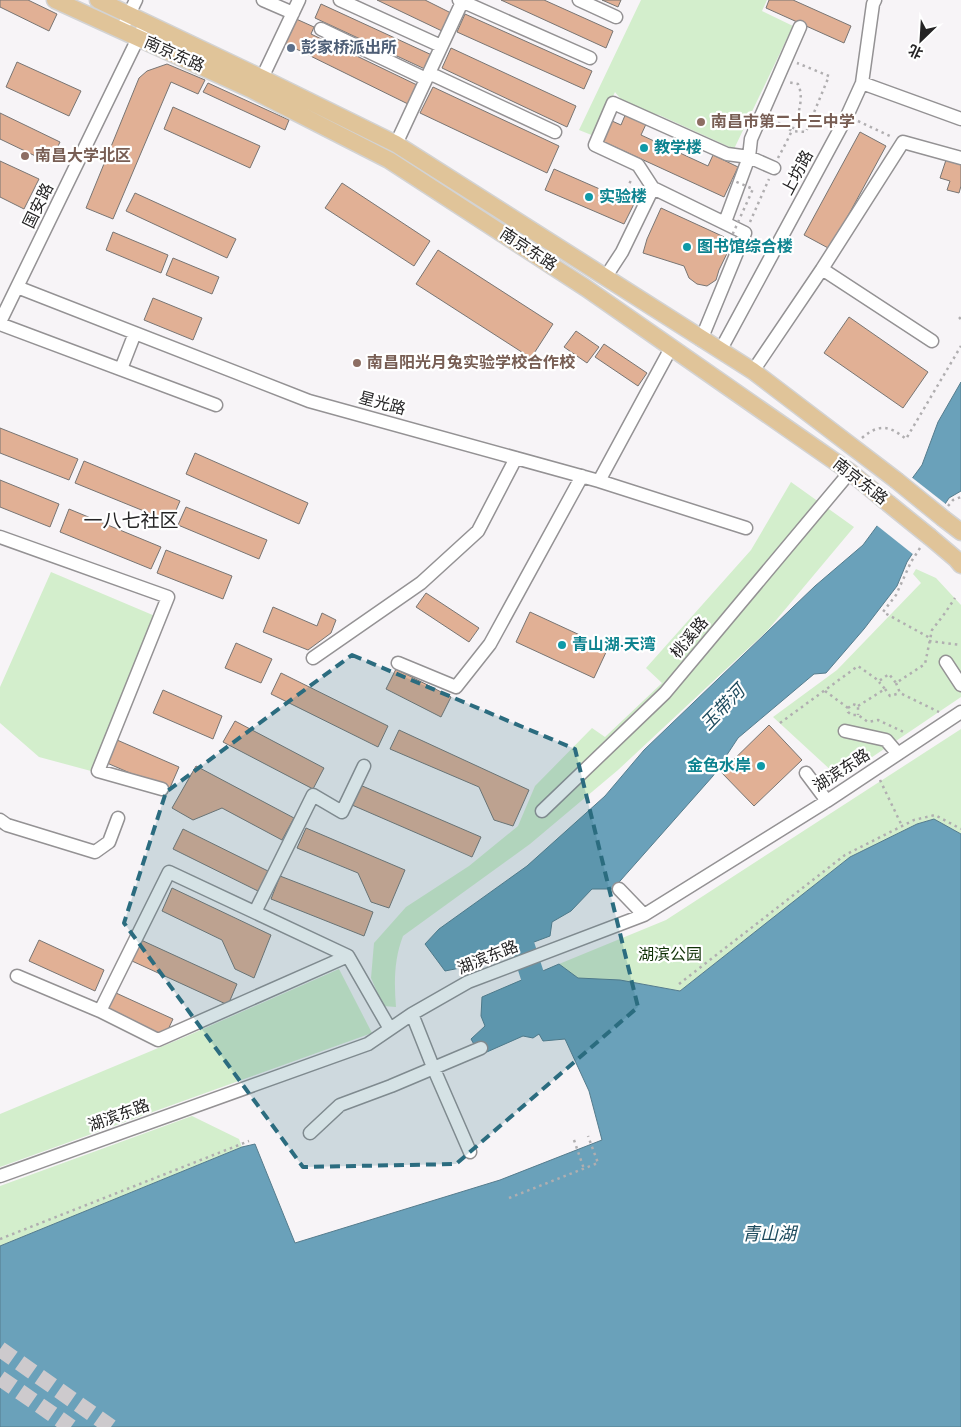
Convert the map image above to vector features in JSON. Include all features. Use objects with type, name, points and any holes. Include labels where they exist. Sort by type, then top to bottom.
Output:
[{"type":"main road","name":"南京东路","points":[[55,0],[250,89],[389,160],[586,288],[850,472],[888,503],[925,542],[956,559],[961,565]]},
{"type":"main road","name":"南京东路","points":[[98,0],[132,7],[146,23],[396,144],[752,371],[896,480],[944,513],[961,532]]},
{"type":"street","points":[[263,0],[294,12]]},
{"type":"street","points":[[262,78],[299,0]]},
{"type":"street","points":[[340,0],[441,46]]},
{"type":"street","points":[[396,144],[461,0],[590,58]]},
{"type":"street","points":[[579,0],[616,17]]},
{"type":"street","name":"上坊路","points":[[720,351],[862,83],[871,1]]},
{"type":"street","points":[[122,32],[132,7]]},
{"type":"street","name":"国安路","points":[[0,323],[146,23]]},
{"type":"street","points":[[725,222],[749,158],[751,139],[800,27]]},
{"type":"street","points":[[321,29],[555,132]]},
{"type":"street","points":[[862,83],[961,119]]},
{"type":"street","points":[[701,340],[745,233],[652,188],[638,165],[596,145],[613,103],[727,154],[749,158],[774,168]]},
{"type":"street","points":[[752,371],[822,269],[902,142],[961,158]]},
{"type":"street","points":[[606,278],[622,252],[652,188]]},
{"type":"street","points":[[822,269],[932,340]]},
{"type":"street","name":"星光路","points":[[18,287],[309,401],[582,476],[746,528]]},
{"type":"street","points":[[0,323],[216,405]]},
{"type":"street","points":[[121,369],[135,333]]},
{"type":"street","points":[[599,481],[671,348]]},
{"type":"street","points":[[313,658],[421,583],[478,531],[516,458]]},
{"type":"street","name":"桃溪路","points":[[542,811],[665,693],[850,472]]},
{"type":"street","points":[[398,663],[456,687],[490,644],[582,476]]},
{"type":"street","points":[[0,537],[168,597],[98,771],[162,789]]},
{"type":"street","points":[[946,662],[961,685]]},
{"type":"street","name":"湖滨东路","points":[[0,1176],[368,1044],[412,1014],[468,982],[644,915],[827,801],[961,712]]},
{"type":"street","points":[[845,731],[886,740],[898,754]]},
{"type":"street","points":[[255,912],[313,795],[342,812],[364,766]]},
{"type":"street","points":[[806,773],[827,801]]},
{"type":"street","points":[[0,820],[7,825],[95,852],[108,842],[118,818]]},
{"type":"street","points":[[100,1011],[169,872],[348,956],[390,1029]]},
{"type":"street","points":[[619,889],[644,915]]},
{"type":"street","points":[[17,976],[100,1011],[158,1040],[348,956]]},
{"type":"street","points":[[412,1014],[470,1152]]},
{"type":"street","points":[[310,1133],[340,1105],[481,1048]]},
{"type":"path","points":[[762,116],[792,131],[806,132],[829,76],[787,58]]},
{"type":"path","points":[[745,233],[792,131],[800,105],[802,92],[798,84],[778,79]]},
{"type":"path","points":[[846,116],[902,142]]},
{"type":"path","points":[[730,240],[753,189],[732,180]]},
{"type":"path","points":[[855,448],[863,436],[876,428],[894,429],[906,439],[961,346]]},
{"type":"path","points":[[944,513],[954,500],[961,497]]},
{"type":"path","points":[[925,542],[911,562],[896,595],[883,612],[930,639],[961,645]]},
{"type":"path","points":[[896,683],[925,664],[932,630],[954,598]]},
{"type":"path","points":[[780,723],[858,666],[879,681],[890,696],[900,693],[940,712],[946,708]]},
{"type":"path","points":[[879,681],[889,674],[896,683],[900,693]]},
{"type":"path","points":[[848,708],[853,704],[858,706],[885,689]]},
{"type":"path","points":[[824,691],[848,708],[848,712],[852,715],[858,715],[868,722],[878,720],[907,734]]},
{"type":"path","points":[[858,706],[858,715]]},
{"type":"path","points":[[875,769],[902,826]]},
{"type":"path","points":[[679,984],[845,855],[914,820],[936,815],[961,829]]},
{"type":"path","points":[[508,1198],[598,1163],[588,1136]]},
{"type":"path","points":[[574,1140],[584,1169]]},
{"type":"path","points":[[0,1239],[249,1141]]},
{"type":"highlighted area","points":[[352,655],[575,749],[638,1007],[456,1164],[303,1167],[124,923],[166,792]]},
{"type":"green space","points":[[641,0],[767,0],[762,11],[793,26],[734,149],[659,115],[634,109],[615,92],[594,136],[579,130]]},
{"type":"green space","points":[[791,482],[854,527],[767,631],[618,770],[530,844],[403,936],[395,971],[396,1007],[383,1006],[371,978],[374,943],[406,907],[469,866],[518,826],[535,786],[592,728],[605,737],[662,683],[646,668],[751,550]]},
{"type":"green space","points":[[916,569],[936,578],[961,605],[961,697],[850,772],[835,774],[773,717],[837,670],[921,583],[913,574]]},
{"type":"green space","points":[[51,572],[155,616],[91,771],[39,757],[0,723],[0,687]]},
{"type":"green space","name":"湖滨公园","points":[[961,729],[961,834],[934,819],[917,824],[850,857],[680,991],[620,980],[578,978],[559,964],[666,920]]},
{"type":"green space","points":[[339,969],[372,1033],[0,1167],[0,1114],[187,1036]]},
{"type":"green space","points":[[192,1116],[239,1139],[242,1147],[0,1246],[0,1186]]},
{"type":"water","points":[[961,382],[961,491],[949,498],[907,562],[897,586],[864,629],[826,673],[814,674],[738,738],[713,776],[613,889],[592,889],[571,911],[552,922],[550,936],[470,966],[445,971],[425,944],[439,929],[527,866],[605,796],[644,750],[815,586],[863,545],[922,465],[938,422]]},
{"type":"water","name":"青山湖","points":[[934,819],[961,834],[961,1427],[0,1427],[0,1246],[242,1147],[255,1144],[295,1243],[500,1180],[602,1140],[589,1091],[565,1039],[543,1041],[539,1034],[533,1038],[523,1036],[480,1055],[471,1039],[485,1026],[481,1016],[482,997],[559,964],[578,978],[620,980],[680,991],[850,857],[917,824]]},
{"type":"pier","points":[[910,476],[947,505],[914,555],[875,524]]},
{"type":"building","points":[[0,0],[28,0],[57,14],[49,31],[0,7]]},
{"type":"building","points":[[377,0],[425,0],[451,13],[442,31]]},
{"type":"building","points":[[501,0],[544,0],[613,31],[606,48]]},
{"type":"building","points":[[602,0],[621,0],[618,7]]},
{"type":"building","points":[[769,0],[793,0],[851,26],[844,43],[766,8]]},
{"type":"building","points":[[321,4],[434,56],[427,70],[315,18]]},
{"type":"building","points":[[465,14],[592,71],[584,89],[457,32]]},
{"type":"building","points":[[294,18],[314,27],[311,34],[417,85],[408,104],[282,42]]},
{"type":"building","points":[[451,48],[576,106],[567,127],[442,68]]},
{"type":"building","points":[[17,62],[81,91],[69,116],[6,87]]},
{"type":"building","points":[[167,64],[205,80],[198,94],[171,82],[113,219],[86,208],[139,78],[147,71]]},
{"type":"building","points":[[208,83],[289,120],[285,130],[203,92]]},
{"type":"building","points":[[433,87],[559,146],[547,173],[420,113]]},
{"type":"building","points":[[173,107],[260,146],[250,168],[164,129]]},
{"type":"building","points":[[0,113],[60,142],[50,163],[0,139]]},
{"type":"building","name":"教学楼","points":[[626,113],[647,122],[641,135],[708,166],[713,155],[738,167],[724,197],[602,141],[612,121],[621,125]]},
{"type":"building","points":[[860,132],[886,146],[830,249],[804,235]]},
{"type":"building","points":[[946,160],[961,164],[961,186],[959,193],[947,190],[950,181],[940,178]]},
{"type":"building","points":[[0,161],[39,179],[24,209],[0,197]]},
{"type":"building","name":"实验楼","points":[[554,169],[634,204],[624,224],[545,190]]},
{"type":"building","points":[[342,183],[430,241],[414,266],[325,208]]},
{"type":"building","points":[[135,193],[236,239],[227,258],[126,211]]},
{"type":"building","name":"图书馆综合楼","points":[[661,208],[733,241],[716,280],[707,286],[697,284],[689,278],[684,266],[643,253]]},
{"type":"building","points":[[113,232],[168,255],[161,273],[106,250]]},
{"type":"building","points":[[438,250],[553,324],[531,358],[416,284]]},
{"type":"building","points":[[173,258],[219,277],[212,294],[166,275]]},
{"type":"building","points":[[153,298],[202,318],[193,340],[144,320]]},
{"type":"building","points":[[849,317],[928,372],[903,408],[824,353]]},
{"type":"building","points":[[576,331],[599,347],[587,363],[564,347]]},
{"type":"building","points":[[604,344],[647,373],[638,386],[595,357]]},
{"type":"building","points":[[0,428],[78,459],[69,480],[0,453]]},
{"type":"building","points":[[195,453],[308,503],[299,524],[186,474]]},
{"type":"building","points":[[84,461],[180,501],[171,522],[75,483]]},
{"type":"building","points":[[0,480],[59,504],[50,527],[0,507]]},
{"type":"building","points":[[186,507],[267,540],[259,559],[178,525]]},
{"type":"building","points":[[69,509],[161,547],[151,569],[60,532]]},
{"type":"building","points":[[166,550],[232,576],[223,599],[157,573]]},
{"type":"building","points":[[426,593],[479,628],[469,642],[416,607]]},
{"type":"building","points":[[273,607],[317,626],[322,613],[336,620],[331,633],[308,650],[263,632]]},
{"type":"building","name":"青山湖·天湾","points":[[530,612],[608,648],[594,678],[516,642]]},
{"type":"building","points":[[236,643],[272,659],[261,683],[225,668]]},
{"type":"building","points":[[396,669],[451,697],[441,717],[386,689]]},
{"type":"building","points":[[281,673],[388,726],[378,747],[271,694]]},
{"type":"building","points":[[163,690],[222,716],[213,739],[153,713]]},
{"type":"building","points":[[235,721],[324,768],[313,789],[223,742]]},
{"type":"building","name":"金色水岸","points":[[769,725],[802,760],[754,806],[721,772]]},
{"type":"building","points":[[399,730],[529,790],[513,826],[494,820],[479,787],[390,749]]},
{"type":"building","points":[[117,740],[179,767],[169,790],[107,763]]},
{"type":"building","points":[[196,766],[294,818],[282,840],[222,808],[193,820],[172,808]]},
{"type":"building","points":[[360,785],[481,837],[472,857],[352,805]]},
{"type":"building","points":[[306,828],[405,870],[389,908],[371,902],[358,873],[297,848]]},
{"type":"building","points":[[183,829],[270,872],[260,892],[173,849]]},
{"type":"building","points":[[280,876],[373,912],[364,936],[271,899]]},
{"type":"building","points":[[172,888],[271,935],[254,978],[235,969],[222,940],[162,911]]},
{"type":"building","points":[[39,940],[104,970],[95,991],[29,961]]},
{"type":"building","points":[[141,940],[237,984],[228,1005],[132,961]]},
{"type":"building","points":[[116,993],[173,1019],[165,1036],[108,1009]]},
{"type":"waterway","name":"玉带河","points":[[520,917],[515,922],[536,987]]},
{"type":"tunnel","points":[[0,1349],[111,1427]]},
{"type":"tunnel","points":[[0,1378],[71,1427]]},
{"type":"place","name":"彭家桥派出所","points":[[291,48]]},
{"type":"place","name":"南昌市第二十三中学","points":[[701,122]]},
{"type":"place","name":"教学楼","points":[[644,148]]},
{"type":"place","name":"南昌大学北区","points":[[25,156]]},
{"type":"place","name":"实验楼","points":[[589,197]]},
{"type":"place","name":"图书馆综合楼","points":[[687,247]]},
{"type":"place","name":"南昌阳光月兔实验学校合作校","points":[[357,363]]},
{"type":"place","name":"青山湖·天湾","points":[[562,645]]},
{"type":"place","name":"金色水岸","points":[[761,766]]},
{"type":"district","name":"一八七社区","points":[[131,521]]}]
